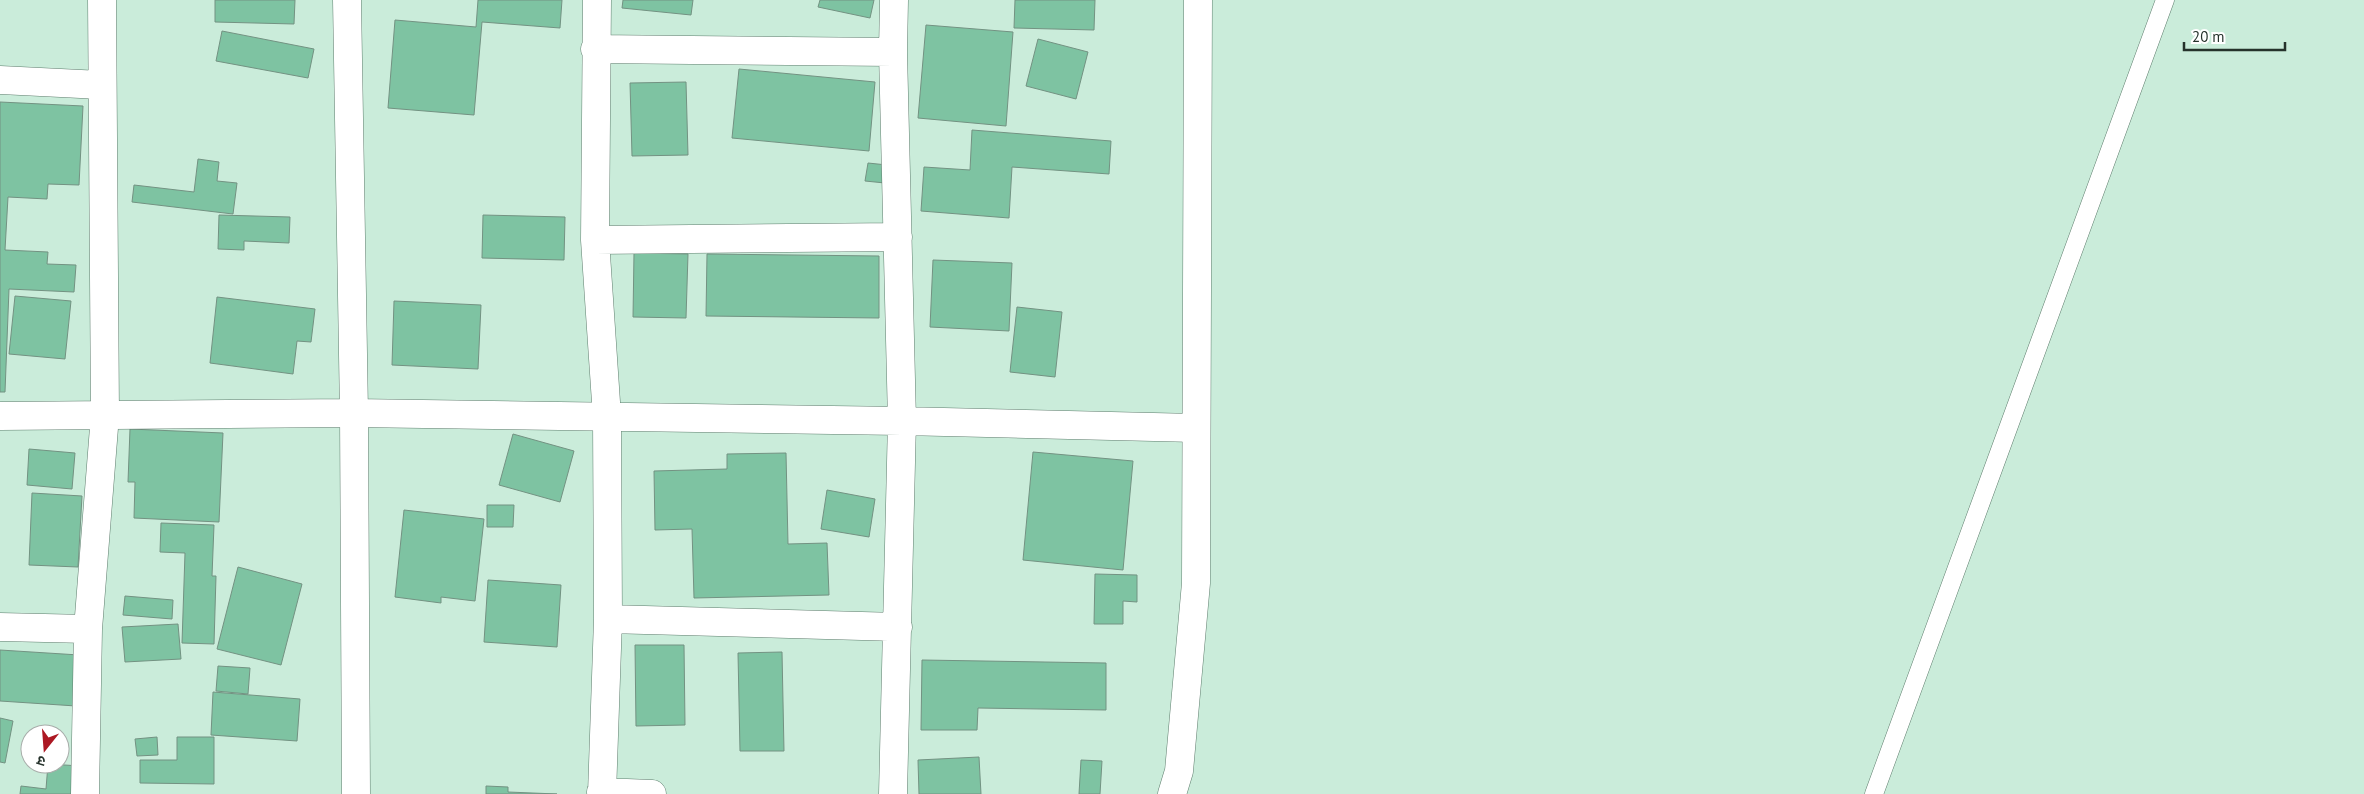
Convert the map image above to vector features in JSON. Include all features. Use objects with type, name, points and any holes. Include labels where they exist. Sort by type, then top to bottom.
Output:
[{"type":"street","points":[[85,794],[88,629],[105,415],[102,0]]},
{"type":"street","points":[[347,0],[354,413],[356,794]]},
{"type":"street","points":[[597,0],[595,49],[595,240],[608,417],[608,619],[602,793],[652,794]]},
{"type":"street","points":[[893,794],[902,421],[893,52],[894,0]]},
{"type":"street","points":[[1172,794],[1179,771],[1196,583],[1198,0]]},
{"type":"street","points":[[595,49],[893,52]]},
{"type":"street","points":[[0,80],[102,85]]},
{"type":"street","points":[[595,240],[898,237]]},
{"type":"street","points":[[0,416],[354,413],[902,421],[1196,428]]},
{"type":"street","points":[[608,619],[898,627]]},
{"type":"street","points":[[0,627],[88,629]]},
{"type":"lane","points":[[1874,794],[2165,0]]},
{"type":"building","points":[[215,0],[295,0],[294,24],[215,22]]},
{"type":"building","points":[[478,0],[562,0],[560,28],[482,22],[474,115],[388,108],[395,20],[476,27]]},
{"type":"building","points":[[623,0],[693,0],[691,15],[622,8]]},
{"type":"building","points":[[820,0],[874,0],[870,18],[818,7]]},
{"type":"building","points":[[1015,0],[1095,0],[1094,30],[1014,28]]},
{"type":"building","points":[[926,25],[1013,32],[1006,126],[918,118]]},
{"type":"building","points":[[222,31],[314,49],[308,78],[216,61]]},
{"type":"building","points":[[1038,39],[1088,52],[1076,99],[1026,86]]},
{"type":"building","points":[[739,69],[875,82],[869,151],[732,138]]},
{"type":"building","points":[[686,82],[688,155],[632,156],[630,83]]},
{"type":"building","points":[[0,102],[83,106],[79,185],[48,184],[47,199],[8,197],[5,250],[48,252],[47,264],[76,265],[74,292],[9,289],[5,392],[0,392]]},
{"type":"building","points":[[972,130],[1111,141],[1109,174],[1012,167],[1009,218],[921,211],[924,167],[970,170]]},
{"type":"building","points":[[198,159],[219,162],[217,181],[237,183],[233,214],[132,202],[134,185],[194,192]]},
{"type":"building","points":[[868,163],[887,165],[885,183],[865,181]]},
{"type":"building","points":[[219,215],[290,217],[289,243],[244,241],[244,250],[218,249]]},
{"type":"building","points":[[483,215],[565,217],[564,260],[482,258]]},
{"type":"building","points":[[634,253],[688,254],[686,318],[633,317]]},
{"type":"building","points":[[707,254],[879,256],[879,318],[706,316]]},
{"type":"building","points":[[933,260],[1012,263],[1009,331],[930,327]]},
{"type":"building","points":[[15,296],[71,301],[65,359],[9,354]]},
{"type":"building","points":[[217,297],[315,309],[311,342],[297,341],[293,374],[210,363]]},
{"type":"building","points":[[394,301],[481,305],[478,369],[392,365]]},
{"type":"building","points":[[1017,307],[1062,312],[1055,377],[1010,372]]},
{"type":"building","points":[[130,429],[223,433],[219,522],[134,518],[135,482],[128,482]]},
{"type":"building","points":[[513,434],[574,451],[560,502],[499,485]]},
{"type":"building","points":[[29,449],[75,453],[72,489],[27,485]]},
{"type":"building","points":[[1033,452],[1133,461],[1123,570],[1023,560]]},
{"type":"building","points":[[786,453],[788,544],[827,543],[829,595],[694,598],[692,529],[655,530],[654,471],[727,469],[727,454]]},
{"type":"building","points":[[827,490],[875,499],[869,537],[821,529]]},
{"type":"building","points":[[32,493],[82,496],[78,567],[29,565]]},
{"type":"building","points":[[487,505],[514,505],[513,527],[487,527]]},
{"type":"building","points":[[404,510],[484,519],[475,601],[441,597],[441,603],[395,597]]},
{"type":"building","points":[[161,523],[214,525],[212,576],[216,576],[214,644],[182,643],[185,553],[160,552]]},
{"type":"building","points":[[238,567],[302,584],[281,665],[217,649]]},
{"type":"building","points":[[1095,574],[1137,575],[1137,602],[1123,601],[1123,624],[1094,624]]},
{"type":"building","points":[[488,580],[561,585],[557,647],[484,642]]},
{"type":"building","points":[[125,596],[173,600],[172,619],[123,615]]},
{"type":"building","points":[[178,624],[181,659],[125,662],[122,627]]},
{"type":"building","points":[[635,645],[684,645],[685,725],[636,726]]},
{"type":"building","points":[[0,650],[79,655],[76,706],[0,701]]},
{"type":"building","points":[[782,652],[784,751],[740,751],[738,653]]},
{"type":"building","points":[[922,660],[1106,663],[1106,710],[978,708],[977,730],[921,730]]},
{"type":"building","points":[[218,666],[250,668],[248,694],[216,691]]},
{"type":"building","points":[[213,692],[300,699],[297,741],[211,735]]},
{"type":"building","points":[[0,718],[13,721],[5,763],[0,762]]},
{"type":"building","points":[[157,737],[158,755],[137,756],[135,739]]},
{"type":"building","points":[[177,737],[214,737],[214,784],[140,783],[140,760],[177,760]]},
{"type":"building","points":[[979,757],[981,794],[919,794],[918,760]]},
{"type":"building","points":[[1081,760],[1102,761],[1100,794],[1079,794]]},
{"type":"building","points":[[70,765],[81,766],[78,794],[20,794],[21,786],[46,789],[47,774],[70,774]]},
{"type":"building","points":[[486,786],[508,787],[508,792],[557,794],[486,794]]}]
